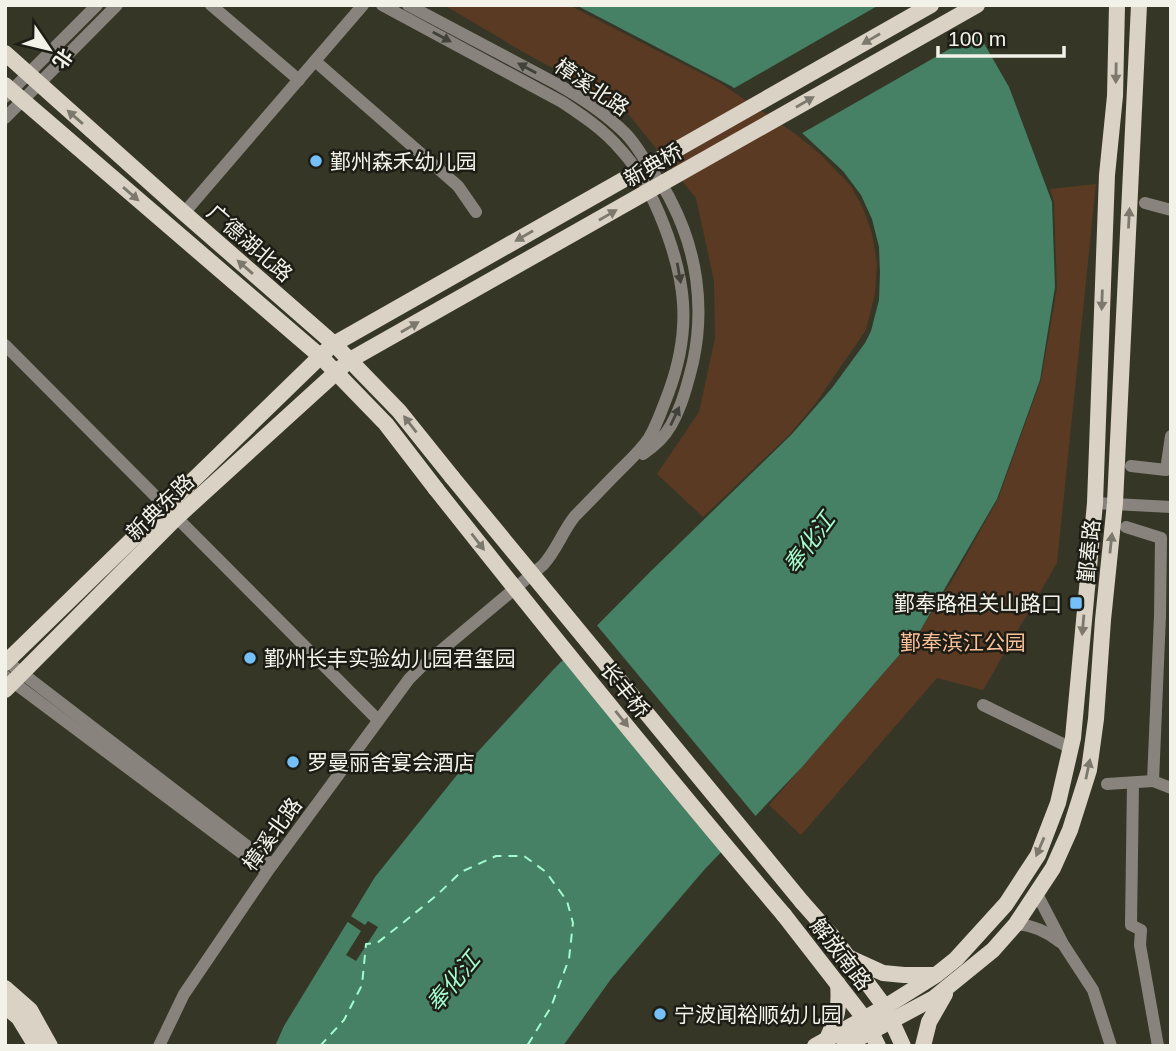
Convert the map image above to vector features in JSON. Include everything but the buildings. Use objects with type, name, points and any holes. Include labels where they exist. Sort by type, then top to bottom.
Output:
[{"type":"main road","name":"新典桥","points":[[334,344],[931,5]]},
{"type":"main road","name":"新典桥","points":[[350,360],[977,5]]},
{"type":"main road","name":"鄞奉路","points":[[871,1032],[888,1014],[956,959],[1006,904],[1038,855],[1058,803],[1073,738],[1095,503],[1107,175],[1115,96],[1117,5]]},
{"type":"main road","name":"鄞奉路","points":[[888,1014],[934,998],[950,987],[993,950],[1016,924],[1053,868],[1070,830],[1089,770],[1115,503],[1139,5]]},
{"type":"main road","name":"广德湖北路","points":[[5,53],[334,344],[399,411],[452,477]]},
{"type":"main road","name":"广德湖北路","points":[[11,93],[320,356],[386,425],[436,489]]},
{"type":"main road","name":"新典东路","points":[[9,672],[334,344]]},
{"type":"main road","name":"新典东路","points":[[170,512],[350,360]]},
{"type":"main road","name":"长丰桥","points":[[452,477],[833,937],[888,1014]]},
{"type":"main road","name":"长丰桥","points":[[436,489],[723,844],[784,915]]},
{"type":"main road","name":"解放南路","points":[[784,915],[838,984],[871,1032]]},
{"type":"main road","points":[[848,957],[883,973],[936,975]]},
{"type":"main road","points":[[821,1042],[836,1020],[840,1004],[838,984]]},
{"type":"main road","points":[[923,1046],[929,1022],[950,987]]},
{"type":"main road","points":[[5,989],[30,1010],[50,1046]]},
{"type":"main road","points":[[5,1006],[19,1018],[36,1046]]},
{"type":"main road","points":[[888,1014],[903,1046]]},
{"type":"main road","points":[[821,1042],[871,1032]]},
{"type":"main road","points":[[844,1046],[871,1032]]},
{"type":"street","points":[[33,79],[97,5]]},
{"type":"street","points":[[5,118],[11,93],[33,79],[117,5]]},
{"type":"street","points":[[211,5],[299,80]]},
{"type":"street","points":[[184,213],[363,5]]},
{"type":"street","name":"樟溪北路","points":[[159,1046],[184,994],[269,869],[409,679],[543,565],[556,549],[566,527],[649,438],[674,377],[683,338],[683,296],[677,260],[653,198],[621,149],[583,116],[542,91],[382,5]]},
{"type":"street","name":"樟溪北路","points":[[408,5],[557,84],[598,110],[632,140],[671,199],[692,255],[699,298],[698,340],[687,388],[671,425],[661,440],[610,480]]},
{"type":"street","points":[[315,61],[458,186],[476,212]]},
{"type":"street","points":[[1145,203],[1171,210]]},
{"type":"street","points":[[5,345],[378,720]]},
{"type":"street","points":[[1131,466],[1166,470],[1171,436]]},
{"type":"street","points":[[1095,503],[1171,507]]},
{"type":"street","points":[[1126,527],[1161,538],[1153,781]]},
{"type":"street","points":[[9,672],[75,730],[269,869]]},
{"type":"street","points":[[983,705],[1071,748]]},
{"type":"street","points":[[1107,783],[1153,781],[1171,788]]},
{"type":"street","points":[[1133,783],[1130,925],[1140,930],[1142,957],[1158,1046]]},
{"type":"street","points":[[1037,894],[1063,944],[1093,990],[1111,1046]]},
{"type":"street","points":[[1016,924],[1040,929],[1063,944]]},
{"type":"green space","points":[[444,5],[569,5],[720,83],[797,135],[851,186],[863,208],[872,234],[877,263],[875,294],[866,330],[815,404],[789,435],[703,517],[657,474],[699,412],[715,338],[714,281],[696,198],[621,105]]},
{"type":"green space","name":"鄞奉滨江公园","points":[[1096,184],[1057,563],[983,690],[937,678],[801,835],[769,805],[920,631],[998,499],[1041,380],[1057,288],[1054,201],[1050,189]]},
{"type":"water","name":"奉化江","points":[[576,5],[962,5],[1009,87],[1052,202],[1055,287],[1040,380],[997,499],[920,631],[802,767],[704,870],[611,979],[563,1046],[275,1046],[284,1026],[375,877],[461,770],[553,670],[792,434],[832,388],[871,331],[879,300],[879,247],[872,219],[861,195],[843,171],[778,115],[731,86]]},
{"type":"pier","points":[[879,5],[966,5],[981,31],[799,135],[731,90]]},
{"type":"pier","points":[[595,623],[758,819],[725,853],[561,656]]},
{"type":"pier","points":[[349,915],[365,925],[368,921],[378,927],[356,961],[346,955],[361,931],[345,920]]},
{"type":"ferry route","points":[[320,1046],[344,1020],[362,985],[366,944],[377,943],[461,872],[496,856],[524,856],[546,872],[567,901],[573,923],[569,959],[551,1007],[527,1046]]},
{"type":"place","name":"鄞州森禾幼儿园","points":[[316,161]]},
{"type":"place","name":"鄞奉路祖关山路口","points":[[1076,603]]},
{"type":"place","name":"鄞州长丰实验幼儿园君玺园","points":[[250,658]]},
{"type":"place","name":"罗曼丽舍宴会酒店","points":[[293,762]]},
{"type":"place","name":"宁波闻裕顺幼儿园","points":[[660,1014]]}]
